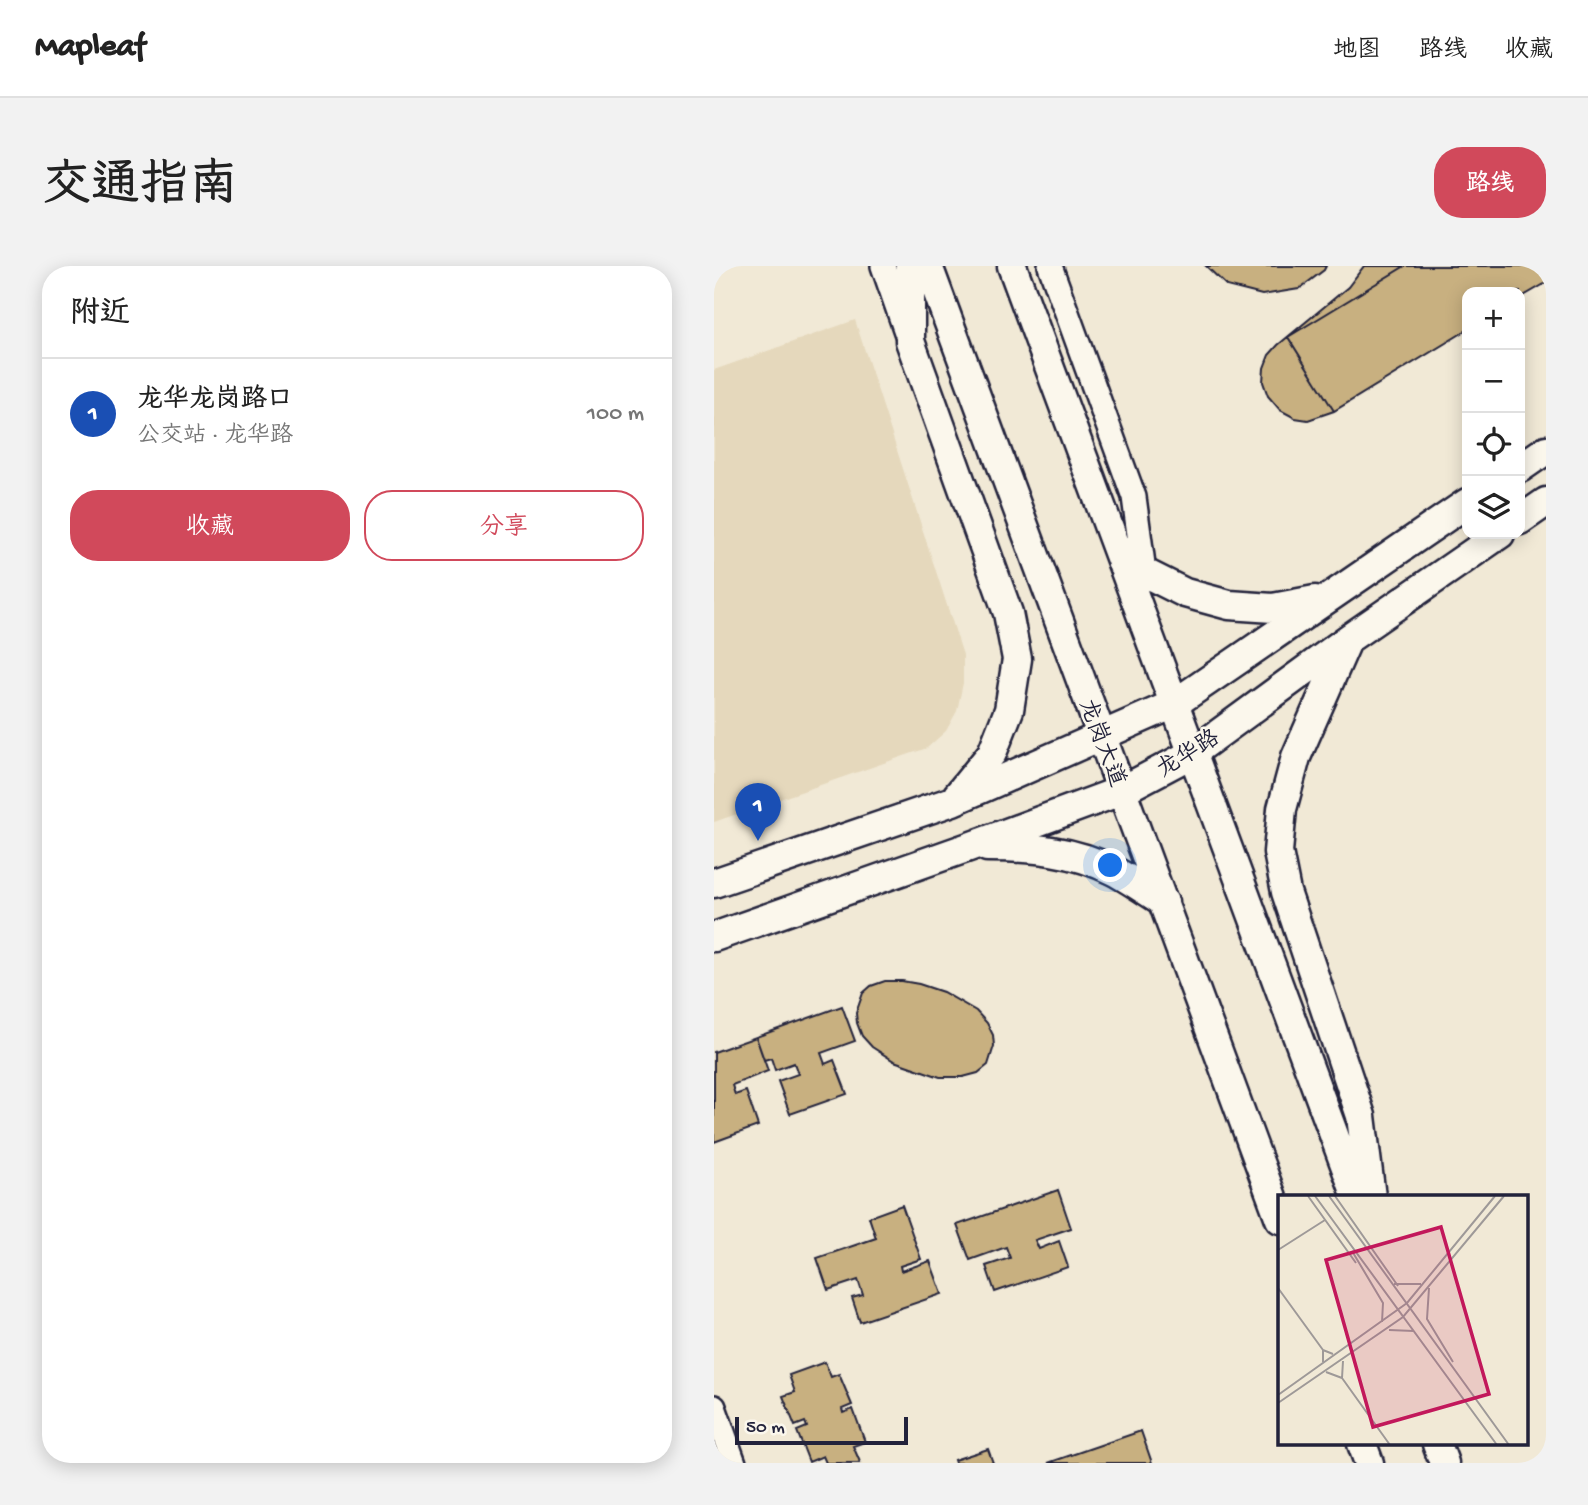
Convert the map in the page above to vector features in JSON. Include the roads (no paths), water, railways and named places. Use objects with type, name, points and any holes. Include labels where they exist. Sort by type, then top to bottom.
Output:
[{"type":"main road","points":[[910,266],[910,341],[1008,613],[1017,659],[1009,710],[992,753],[953,801]]},
{"type":"main road","name":"龙岗大道","points":[[928,266],[1278,1214]]},
{"type":"main road","points":[[1012,266],[1356,1195]]},
{"type":"main road","points":[[1525,465],[1546,450]]},
{"type":"main road","points":[[1525,517],[1546,502]]},
{"type":"main road","name":"龙华路","points":[[714,883],[953,801],[1174,704],[1462,506]]},
{"type":"main road","name":"龙华路","points":[[714,937],[1122,790],[1191,754],[1348,639],[1493,539]]},
{"type":"main road","points":[[1113,542],[1144,573],[1185,593],[1229,605],[1273,608],[1325,599]]},
{"type":"main road","points":[[1348,639],[1296,757],[1282,810],[1278,852],[1286,892],[1361,1116],[1371,1195]]},
{"type":"main road","points":[[969,847],[1034,847],[1074,855],[1112,870],[1164,902]]},
{"type":"main road","points":[[1363,1446],[1369,1463]]},
{"type":"main road","points":[[1438,1446],[1444,1463]]},
{"type":"street","points":[[883,266],[910,341]]},
{"type":"street","points":[[1050,266],[1134,496],[1144,573],[1148,634]]},
{"type":"street","points":[[714,1407],[734,1463]]},
{"type":"place","name":"龙华龙岗路口","points":[[758,841]]}]
